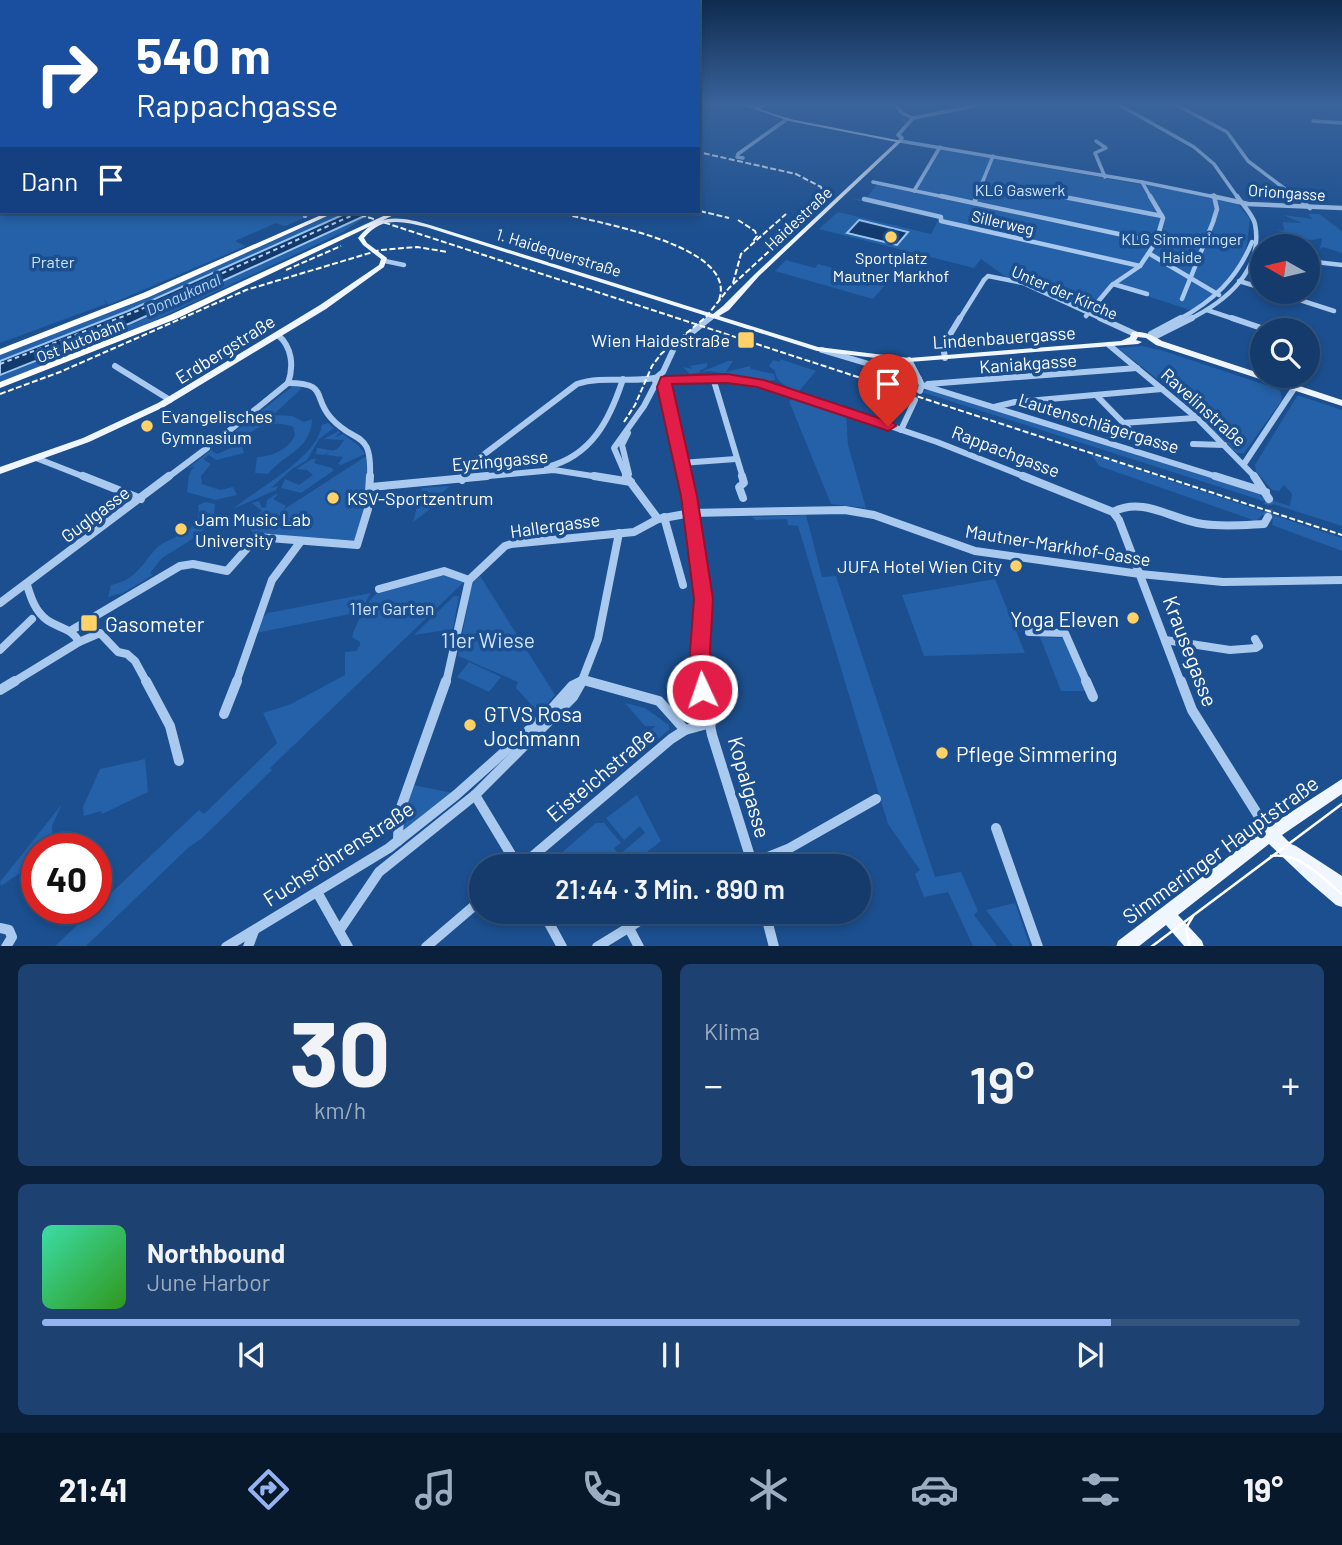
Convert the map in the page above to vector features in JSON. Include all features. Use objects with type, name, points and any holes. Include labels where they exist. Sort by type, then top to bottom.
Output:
[{"type":"highway","name":"Ost Autobahn","points":[[0,352],[146,295],[328,214]]},
{"type":"highway","name":"Ost Autobahn","points":[[0,385],[127,337],[396,215]]},
{"type":"highway","points":[[264,275],[352,237],[362,236]]},
{"type":"main road","name":"Haidestraße","points":[[714,316],[731,296],[893,147]]},
{"type":"main road","points":[[385,261],[383,256],[363,243],[362,236],[396,215]]},
{"type":"main road","name":"1. Haidequerstraße","points":[[396,215],[714,316]]},
{"type":"main road","name":"Erdbergstraße","points":[[0,471],[116,427],[170,400],[359,284],[385,261]]},
{"type":"main road","name":"Lautenschlägergasse","points":[[714,316],[817,349]]},
{"type":"main road","name":"Lindenbauergasse","points":[[817,349],[909,360],[1110,345],[1134,338]]},
{"type":"main road","name":"Unter der Kirche","points":[[1134,338],[1152,340],[1342,405]]},
{"type":"main road","name":"Simmeringer Hauptstraße","points":[[1125,946],[1270,834],[1342,786]]},
{"type":"main road","points":[[1270,834],[1313,876],[1342,899]]},
{"type":"main road","points":[[1287,850],[1301,855],[1342,885]]},
{"type":"main road","points":[[1167,914],[1195,946]]},
{"type":"street","points":[[743,158],[737,157],[738,154],[748,147]]},
{"type":"street","name":"Oriongasse","points":[[935,147],[1143,182],[1248,204],[1311,209],[1342,208]]},
{"type":"street","points":[[1105,147],[1095,153],[1105,177]]},
{"type":"street","points":[[1194,147],[1214,164],[1253,217],[1254,234]]},
{"type":"street","points":[[1239,147],[1255,167],[1311,209]]},
{"type":"street","points":[[914,191],[940,148]]},
{"type":"street","points":[[974,204],[993,156]]},
{"type":"street","points":[[873,182],[1156,242]]},
{"type":"street","points":[[1088,315],[1113,284],[1140,266],[1156,242],[1162,216],[1143,182]]},
{"type":"street","points":[[1051,195],[1162,216]]},
{"type":"street","points":[[1182,299],[1217,209],[1214,195]]},
{"type":"street","name":"Sillerweg","points":[[864,199],[941,217],[941,221],[1140,266]]},
{"type":"street","points":[[1150,254],[1219,295]]},
{"type":"street","points":[[1152,340],[1219,295],[1250,259]]},
{"type":"street","points":[[385,261],[404,265]]},
{"type":"street","points":[[1320,262],[1342,265]]},
{"type":"street","points":[[1152,340],[1227,298],[1240,282],[1250,263]]},
{"type":"street","name":"Unter der Kirche","points":[[945,358],[943,346],[984,280],[995,277],[1027,288],[1134,338]]},
{"type":"street","points":[[1233,279],[1250,285]]},
{"type":"street","points":[[1113,284],[1147,294]]},
{"type":"street","points":[[1312,304],[1334,311]]},
{"type":"street","points":[[1201,308],[1250,324]]},
{"type":"street","name":"Haidestraße","points":[[664,378],[667,360],[682,341],[714,316]]},
{"type":"street","points":[[0,690],[180,566],[193,564],[227,571],[257,537],[357,545],[365,525],[371,487],[372,458],[368,447],[330,417],[318,390],[304,383],[288,383],[293,368],[283,338],[278,335]]},
{"type":"street","name":"Ravelinstraße","points":[[1110,345],[1244,464],[1267,495]]},
{"type":"street","name":"Lautenschlägergasse","points":[[817,349],[920,385],[1267,495]]},
{"type":"street","points":[[909,360],[920,385]]},
{"type":"street","points":[[115,366],[170,400]]},
{"type":"street","name":"Kaniakgasse","points":[[920,385],[1137,368]]},
{"type":"street","name":"Rappachgasse","points":[[466,479],[475,463],[542,409],[582,382],[599,378],[737,379],[781,389],[901,430],[1113,512],[1132,504],[1209,525],[1264,524],[1268,517]]},
{"type":"street","points":[[664,378],[650,407],[623,441],[625,464],[631,482],[661,518],[683,586]]},
{"type":"street","name":"Kopalgasse","points":[[664,378],[691,513],[703,599],[700,674],[747,854]]},
{"type":"street","points":[[713,378],[744,482],[739,487],[743,498]]},
{"type":"street","points":[[523,473],[559,465],[572,459],[610,416],[623,379]]},
{"type":"street","name":"Guglgasse","points":[[0,603],[211,446],[288,383]]},
{"type":"street","points":[[994,407],[1015,402],[1162,389]]},
{"type":"street","points":[[1244,464],[1294,389]]},
{"type":"street","points":[[1097,396],[1112,408],[1122,423],[1141,441]]},
{"type":"street","points":[[901,430],[915,400]]},
{"type":"street","points":[[1122,423],[1195,418]]},
{"type":"street","points":[[1193,444],[1225,446]]},
{"type":"street","points":[[36,458],[141,499]]},
{"type":"street","points":[[681,463],[736,459]]},
{"type":"street","name":"Eyzinggasse","points":[[371,487],[554,470],[631,482]]},
{"type":"street","name":"Mautner-Markhof-Gasse","points":[[661,518],[691,513],[853,511],[877,516],[969,550],[1061,563],[1140,574],[1230,582],[1342,580]]},
{"type":"street","name":"Krausegasse","points":[[1113,512],[1119,520],[1192,710],[1270,834]]},
{"type":"street","name":"Hallergasse","points":[[468,580],[505,546],[511,544],[641,530],[661,518]]},
{"type":"street","points":[[619,533],[598,635],[584,680],[659,701],[685,730]]},
{"type":"street","points":[[224,714],[263,612],[272,580],[302,541]]},
{"type":"street","points":[[379,589],[444,571],[468,580],[445,686],[400,807],[398,841]]},
{"type":"street","points":[[27,585],[40,614],[75,636],[100,633],[118,652],[127,654],[135,661],[170,726],[179,761]]},
{"type":"street","points":[[0,650],[32,619]]},
{"type":"street","points":[[1028,632],[1065,633],[1093,697]]},
{"type":"street","points":[[1165,640],[1230,650],[1256,648],[1259,646],[1255,639]]},
{"type":"street","name":"Fuchsröhrenstraße","points":[[228,946],[398,841],[489,766],[548,713],[572,687],[584,680]]},
{"type":"street","name":"Fuchsröhrenstraße","points":[[339,931],[379,872],[475,795],[559,713],[584,680]]},
{"type":"street","name":"Eisteichstraße","points":[[534,854],[671,739],[685,730],[711,723]]},
{"type":"street","points":[[475,795],[512,854]]},
{"type":"street","points":[[776,854],[876,799]]},
{"type":"street","points":[[996,828],[1038,946]]},
{"type":"street","points":[[317,892],[347,946]]},
{"type":"street","points":[[427,946],[469,910]]},
{"type":"street","points":[[550,924],[561,946]]},
{"type":"street","points":[[599,946],[635,924]]},
{"type":"street","points":[[768,924],[774,946]]},
{"type":"street","points":[[0,928],[9,930],[12,937],[7,946]]},
{"type":"street","points":[[629,928],[638,946]]},
{"type":"street","name":"Fuchsröhrenstraße","points":[[248,946],[255,930]]},
{"type":"green space","name":"KLG Simmeringer Haide","points":[[938,151],[1235,201],[1250,219],[1244,257],[1236,274],[1222,288],[1190,310],[1113,285],[1089,311],[1006,277],[981,259],[974,268],[819,229],[838,212],[931,234],[939,219],[852,199],[865,200],[878,183],[914,191]]},
{"type":"green space","name":"Prater","points":[[0,214],[313,214],[285,226],[276,223],[235,241],[246,246],[108,305],[103,297],[106,304],[0,343]]},
{"type":"green space","points":[[333,214],[342,214],[124,312],[0,360],[0,353],[173,285]]},
{"type":"green space","points":[[370,214],[375,214],[343,232],[130,332],[107,336],[89,345],[106,340],[18,376],[92,348],[13,379],[14,377],[0,382],[0,376],[133,324]]},
{"type":"green space","points":[[390,214],[184,311],[138,329]]},
{"type":"green space","points":[[1308,214],[1319,214],[1342,231],[1342,253],[1323,247],[1320,249],[1320,234],[1288,234],[1276,229],[1284,231],[1283,222],[1302,223],[1283,215],[1313,219]]},
{"type":"green space","points":[[786,260],[815,268],[818,264],[865,277],[869,272],[891,278],[873,299],[775,271]]},
{"type":"green space","points":[[1142,346],[1161,350],[1250,380],[1250,388],[1280,390],[1282,400],[1244,453],[1237,453],[1165,385],[1118,348]]},
{"type":"green space","points":[[780,359],[816,371],[799,391],[780,382],[775,371],[769,366],[773,360],[780,362]]},
{"type":"green space","points":[[733,361],[726,372],[750,366],[751,369],[774,374],[775,380],[766,381],[709,371],[690,374],[683,367],[693,369],[689,366],[707,363],[707,367],[699,371],[701,372]]},
{"type":"green space","points":[[293,386],[302,388],[273,415],[292,416],[304,422],[312,419],[307,438],[296,451],[268,474],[255,473],[257,457],[279,451],[288,445],[295,435],[293,427],[286,425],[272,424],[258,428],[241,442],[244,453],[216,460],[209,455],[203,459],[211,464],[201,476],[202,484],[220,490],[233,487],[237,495],[215,500],[187,492],[189,475],[194,466],[187,469],[211,450],[217,454],[231,448],[233,441],[224,440]]},
{"type":"green space","points":[[929,389],[1259,492],[1261,497],[1290,506],[1292,494],[1284,485],[1279,491],[1272,490],[1256,471],[1255,465],[1297,396],[1300,396],[1342,410],[1342,526],[922,392]]},
{"type":"green space","points":[[799,397],[846,414],[848,445],[866,508],[831,504],[789,401]]},
{"type":"green space","points":[[328,423],[334,428],[319,439],[307,460],[292,469],[271,488],[278,486],[276,490],[233,509],[298,460],[310,449],[322,425]]},
{"type":"green space","points":[[340,432],[335,437],[343,434],[365,454],[341,465],[338,464],[343,457],[326,455],[330,451],[324,455],[316,454],[317,448],[338,448],[344,440],[324,439]]},
{"type":"green space","name":"KSV-Sportzentrum","points":[[371,453],[372,478],[357,545],[257,537],[249,528],[252,526],[246,520],[262,511],[252,503],[259,501],[262,508],[266,507],[267,500],[276,494],[278,495],[273,499],[286,506],[283,510]]},
{"type":"green space","points":[[1091,454],[1342,538],[1342,551],[1272,525],[1273,519],[1262,515],[1256,521],[1099,466]]},
{"type":"green space","points":[[316,459],[314,463],[332,468],[333,471],[301,493],[281,488],[285,479],[299,485],[313,475],[307,470],[296,469]]},
{"type":"green space","points":[[450,486],[435,498],[438,503],[413,522],[422,488]]},
{"type":"green space","points":[[206,502],[215,504],[214,515],[206,527],[162,558],[150,573],[153,575],[123,593],[108,597],[111,585],[131,577],[159,546],[190,529],[198,515],[198,505]]},
{"type":"green space","points":[[806,515],[822,577],[836,576],[935,877],[961,872],[978,911],[974,915],[997,946],[973,946],[948,892],[924,897],[915,874],[920,870],[888,824],[798,526],[788,525],[787,519],[756,520],[752,517]]},
{"type":"green space","name":"11er Garten","points":[[436,573],[456,576],[464,582],[270,768],[272,770],[201,839],[189,847],[112,921],[112,892],[199,810],[204,814],[277,743],[263,713],[291,704],[345,675],[345,652],[356,651],[360,645],[360,642],[352,637],[359,619],[366,606],[382,590]]},
{"type":"green space","name":"11er Wiese","points":[[480,576],[555,695],[539,713],[516,688],[518,682],[458,656],[472,584]]},
{"type":"green space","points":[[995,579],[1025,653],[924,656],[902,595]]},
{"type":"green space","points":[[371,593],[360,612],[256,633],[261,619],[268,613]]},
{"type":"green space","points":[[454,596],[459,596],[453,629],[414,635]]},
{"type":"green space","points":[[1040,637],[1064,638],[1086,691],[1061,691]]},
{"type":"green space","points":[[469,662],[501,677],[489,692],[457,677]]},
{"type":"green space","points":[[625,703],[645,708],[669,725],[669,730],[651,745],[646,740],[649,731],[656,726],[645,726]]},
{"type":"green space","points":[[145,759],[148,792],[102,814],[101,811],[84,816],[83,807],[100,769]]},
{"type":"green space","points":[[413,785],[453,793],[404,832],[403,817]]},
{"type":"green space","points":[[637,795],[661,841],[644,854],[620,854],[645,833],[640,826],[624,840],[606,818]]},
{"type":"green space","points":[[62,804],[52,826],[52,833],[39,833]]},
{"type":"green space","points":[[596,823],[604,823],[621,843],[614,848],[618,854],[560,854]]},
{"type":"green space","points":[[21,856],[21,872],[1,886],[0,882]]},
{"type":"green space","points":[[1015,903],[1030,946],[1013,946],[986,910]]},
{"type":"green space","points":[[78,924],[109,924],[86,946],[55,946]]},
{"type":"water","name":"Donaukanal","points":[[345,214],[369,214],[131,323],[0,375],[0,361],[128,311]]},
{"type":"water","points":[[859,220],[908,232],[897,245],[847,233]]},
{"type":"ferry route","points":[[0,364],[137,311],[355,214]]},
{"type":"tunnel","points":[[1268,517],[1269,499]]},
{"type":"tram line","points":[[1273,856],[1342,804]]},
{"type":"tram line","points":[[1152,946],[1273,856]]},
{"type":"tram line","points":[[1273,856],[1301,862],[1342,894]]},
{"type":"tram line","points":[[1190,946],[1186,928],[1193,916]]},
{"type":"railway","points":[[697,325],[729,288],[825,200],[821,187],[796,174],[700,152]]},
{"type":"railway","points":[[700,211],[729,218]]},
{"type":"railway","points":[[358,214],[697,325]]},
{"type":"railway","points":[[565,214],[629,229],[686,250],[707,264],[719,281],[719,300]]},
{"type":"railway","points":[[733,283],[741,254],[786,214]]},
{"type":"railway","points":[[738,220],[755,231],[757,236],[752,243]]},
{"type":"railway","points":[[286,270],[341,246]]},
{"type":"railway","points":[[0,394],[60,372],[246,290],[380,250],[417,247],[448,252]]},
{"type":"railway","points":[[624,422],[635,405],[652,366],[661,354],[697,325]]},
{"type":"railway","points":[[697,325],[1342,535]]},
{"type":"place","name":"Sportplatz Mautner Markhof","points":[[891,237]]},
{"type":"place","name":"Wien Haidestraße","points":[[746,340]]},
{"type":"place","name":"Evangelisches Gymnasium","points":[[147,426]]},
{"type":"place","name":"KSV-Sportzentrum","points":[[333,498]]},
{"type":"place","name":"Jam Music Lab University","points":[[181,529]]},
{"type":"place","name":"JUFA Hotel Wien City","points":[[1016,566]]},
{"type":"place","name":"Yoga Eleven","points":[[1133,618]]},
{"type":"place","name":"Gasometer","points":[[89,623]]},
{"type":"place","name":"GTVS Rosa Jochmann","points":[[470,725]]},
{"type":"place","name":"Pflege Simmering","points":[[942,753]]},
{"type":"route","points":[[702,690],[700,652],[703,599],[689,496],[664,387],[666,380],[737,379],[759,383],[888,426]]},
{"type":"park label","name":"KLG Gaswerk","points":[[1020,189]]}]
